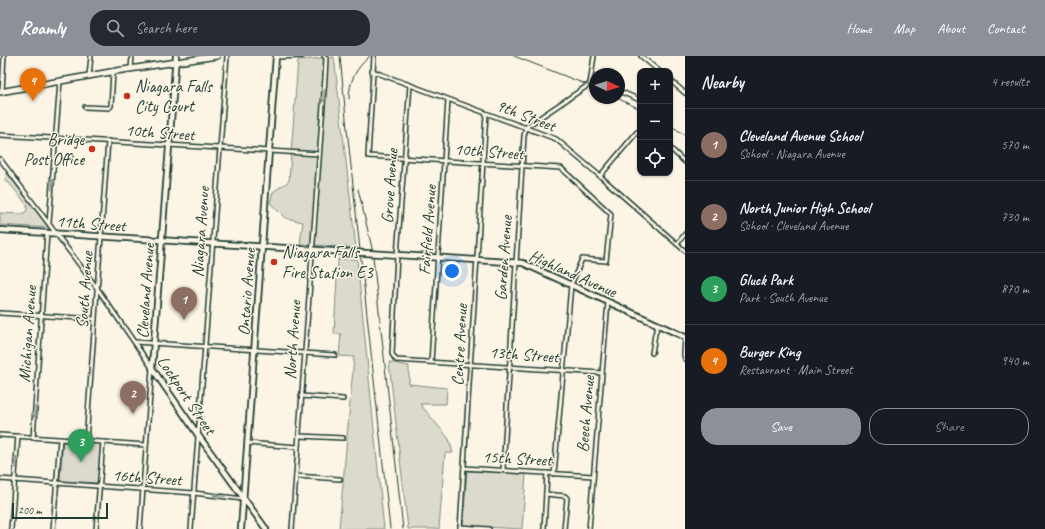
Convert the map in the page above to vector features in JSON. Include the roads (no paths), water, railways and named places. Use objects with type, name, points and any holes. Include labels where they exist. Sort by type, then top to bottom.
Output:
[{"type":"main road","points":[[1,92],[89,76],[217,56]]},
{"type":"street","points":[[1,92],[4,56]]},
{"type":"street","points":[[89,76],[91,56]]},
{"type":"street","points":[[131,69],[132,56]]},
{"type":"street","name":"Cleveland Avenue","points":[[140,529],[176,56]]},
{"type":"street","name":"Niagara Avenue","points":[[191,529],[227,56]]},
{"type":"street","points":[[276,57],[302,56]]},
{"type":"street","points":[[372,71],[374,56]]},
{"type":"street","points":[[594,56],[594,68]]},
{"type":"street","points":[[642,56],[656,68]]},
{"type":"street","name":"Ontario Avenue","points":[[241,529],[276,57]]},
{"type":"street","name":"North Avenue","points":[[292,529],[325,57]]},
{"type":"street","name":"10th Street","points":[[372,71],[368,156],[561,168],[611,214],[606,261],[582,259],[571,285]]},
{"type":"street","name":"9th Street","points":[[372,71],[556,139],[685,251]]},
{"type":"street","points":[[85,107],[109,108],[111,106],[113,72]]},
{"type":"street","points":[[49,223],[60,81]]},
{"type":"street","points":[[673,82],[685,92]]},
{"type":"street","name":"Grove Avenue","points":[[396,360],[392,354],[397,255],[410,85]]},
{"type":"street","points":[[526,128],[589,85]]},
{"type":"street","points":[[625,94],[637,99]]},
{"type":"street","name":"Fairfield Avenue","points":[[431,362],[448,100]]},
{"type":"street","name":"Centre Avenue","points":[[460,528],[486,114]]},
{"type":"street","name":"Garden Avenue","points":[[503,470],[524,136],[526,128]]},
{"type":"street","points":[[600,176],[637,132]]},
{"type":"street","name":"10th Street","points":[[0,135],[319,154]]},
{"type":"street","name":"South Avenue","points":[[86,441],[108,141]]},
{"type":"street","points":[[673,151],[685,162]]},
{"type":"street","name":"Lockport Street","points":[[0,159],[98,288],[198,435],[266,529]]},
{"type":"street","name":"11th Street","points":[[0,230],[348,252]]},
{"type":"street","name":"Michigan Avenue","points":[[33,438],[47,233]]},
{"type":"street","points":[[677,244],[685,234]]},
{"type":"street","name":"Highland Avenue","points":[[348,252],[523,263],[685,337]]},
{"type":"street","points":[[554,474],[571,285]]},
{"type":"street","name":"Beech Avenue","points":[[589,529],[608,302]]},
{"type":"street","points":[[0,313],[95,319]]},
{"type":"street","points":[[652,353],[658,325]]},
{"type":"street","points":[[685,337],[685,359]]},
{"type":"street","points":[[135,342],[335,354]]},
{"type":"street","name":"13th Street","points":[[396,360],[602,373]]},
{"type":"street","points":[[302,396],[343,399]]},
{"type":"street","points":[[0,435],[146,445]]},
{"type":"street","points":[[11,529],[18,436]]},
{"type":"street","points":[[299,436],[343,438]]},
{"type":"street","points":[[53,529],[60,439]]},
{"type":"street","points":[[96,529],[103,442]]},
{"type":"street","points":[[247,443],[298,446]]},
{"type":"street","name":"15th Street","points":[[464,468],[593,476]]},
{"type":"street","points":[[544,529],[547,473]]},
{"type":"street","points":[[296,476],[340,479]]},
{"type":"street","name":"16th Street","points":[[0,479],[194,493],[243,499]]},
{"type":"street","points":[[546,494],[565,496],[567,498],[564,529]]},
{"type":"street","points":[[460,528],[489,529]]},
{"type":"railway","points":[[340,56],[390,529]]},
{"type":"railway","points":[[349,99],[350,86],[354,75],[370,56]]},
{"type":"railway","points":[[514,56],[589,86]]},
{"type":"railway","points":[[625,102],[637,108]]},
{"type":"railway","points":[[673,127],[685,135]]},
{"type":"railway","points":[[358,189],[372,248],[403,529]]},
{"type":"place","name":"Niagara Falls City Court","points":[[127,96]]},
{"type":"place","name":"Burger King","points":[[33,101]]},
{"type":"place","name":"Bridge Post Office","points":[[92,149]]},
{"type":"place","name":"Niagara Falls Fire Station E3","points":[[274,262]]},
{"type":"place","name":"Cleveland Avenue School","points":[[184,320]]},
{"type":"place","name":"North Junior High School","points":[[133,414]]},
{"type":"place","name":"Gluck Park","points":[[81,462]]}]
